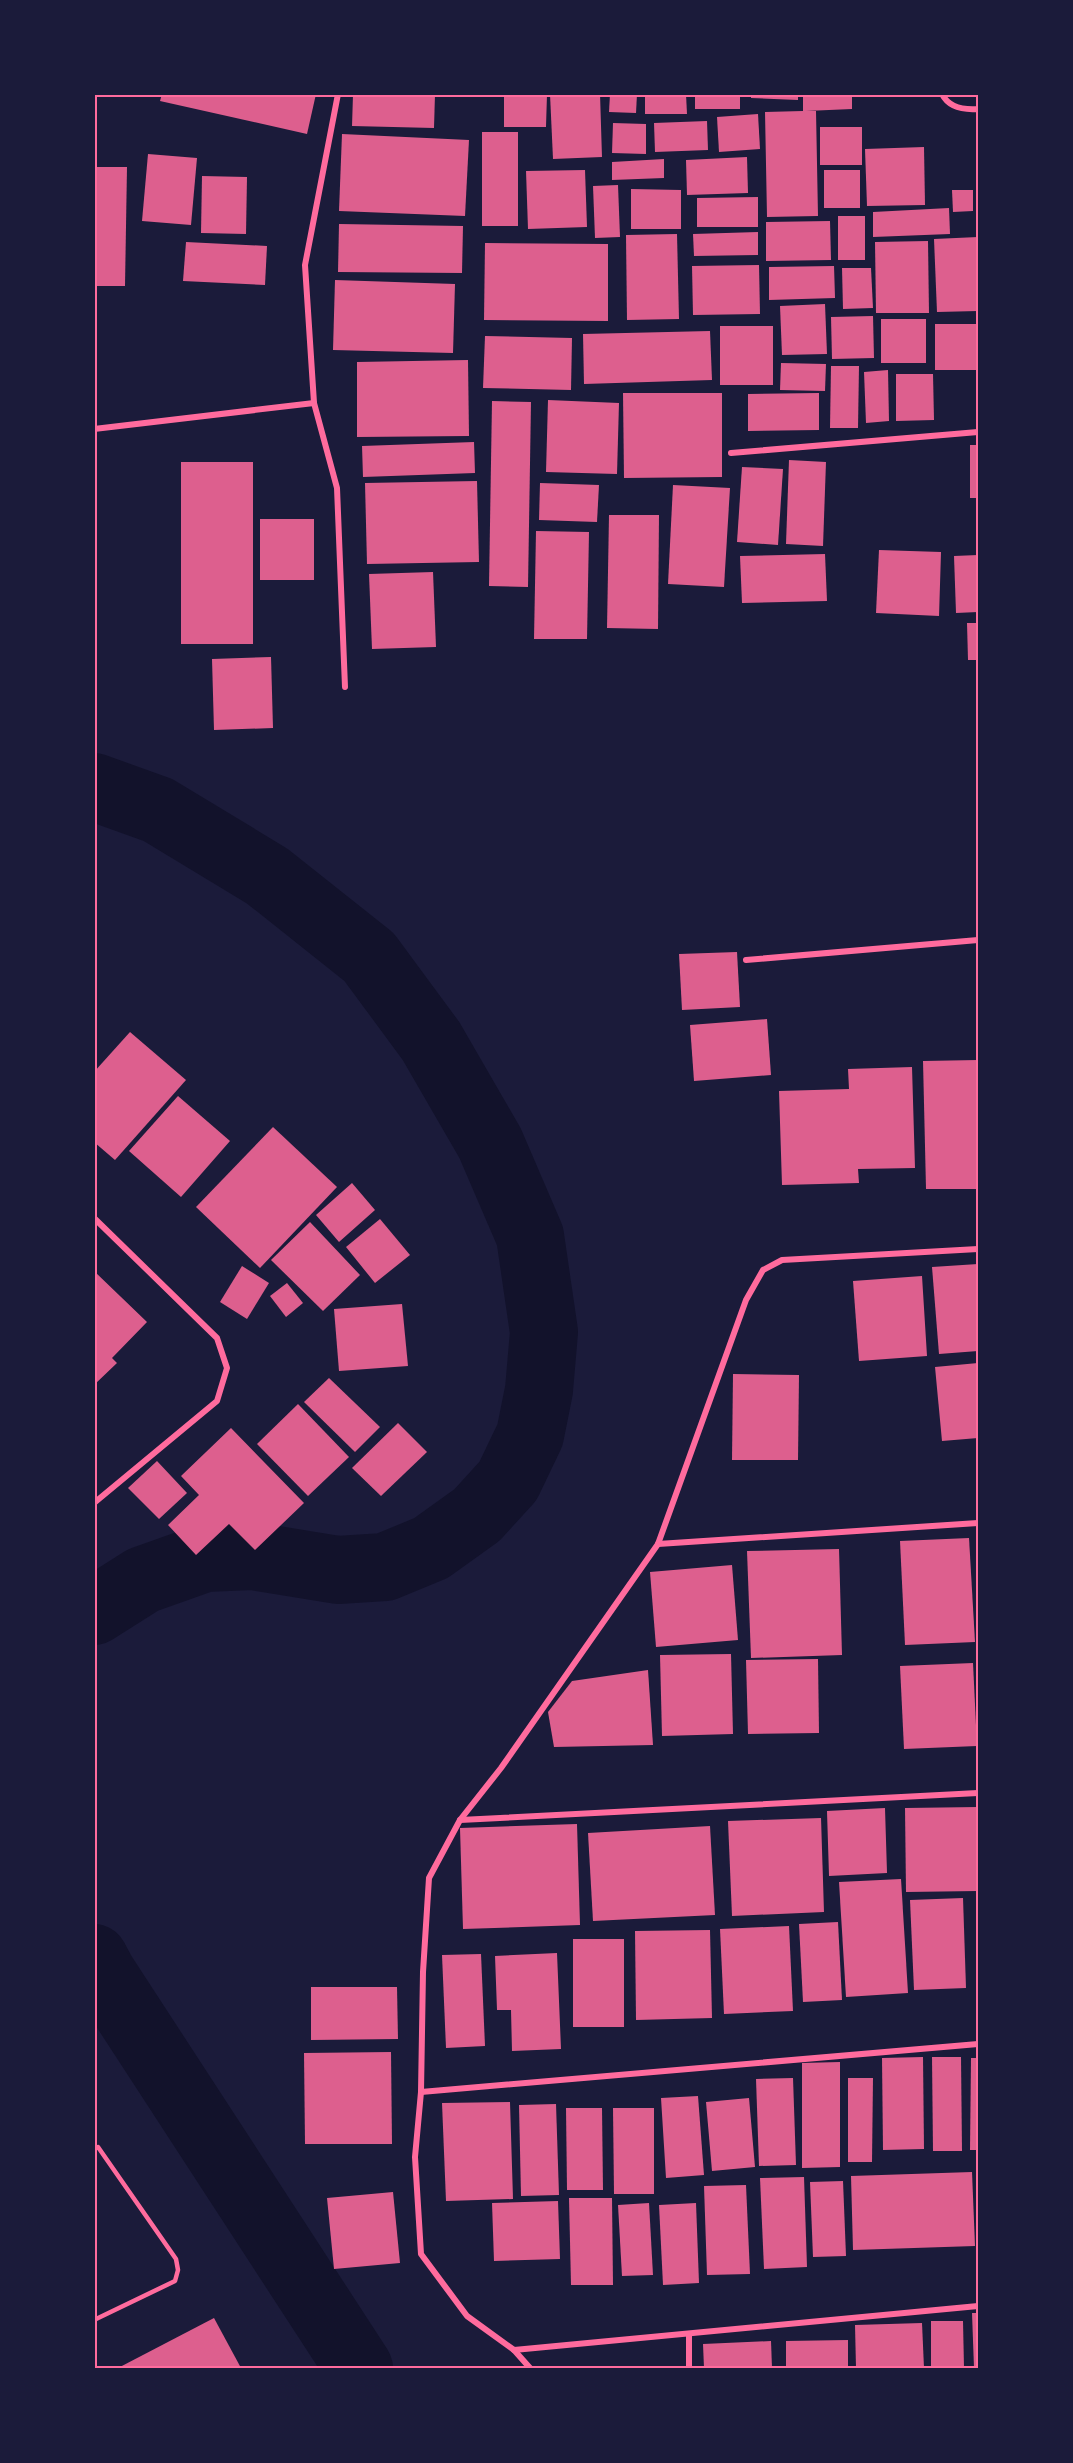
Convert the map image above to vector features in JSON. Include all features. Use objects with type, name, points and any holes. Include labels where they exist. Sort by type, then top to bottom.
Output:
[{"type":"street","points":[[338,94],[305,265],[314,403],[337,488],[345,687]]},
{"type":"street","points":[[942,94],[945,100],[955,107],[968,110],[978,109]]},
{"type":"street","points":[[94,429],[314,403]]},
{"type":"street","points":[[731,453],[978,432]]},
{"type":"street","points":[[747,960],[978,940]]},
{"type":"street","points":[[94,1218],[217,1338],[227,1368],[217,1401],[94,1503]]},
{"type":"street","points":[[530,2368],[514,2350],[467,2316],[421,2254],[415,2157],[421,2092],[423,1972],[429,1878],[460,1820],[501,1768],[658,1544],[747,1300],[763,1270],[782,1260],[978,1250]]},
{"type":"street","points":[[658,1544],[978,1523]]},
{"type":"street","points":[[460,1820],[978,1793]]},
{"type":"street","points":[[421,2092],[978,2044]]},
{"type":"street","points":[[514,2350],[978,2306]]},
{"type":"street","points":[[689,2335],[689,2368]]},
{"type":"lane","points":[[94,2320],[175,2280],[178,2270],[176,2259],[96,2146]]},
{"type":"building","points":[[162,94],[316,94],[307,134],[160,101]]},
{"type":"building","points":[[353,94],[435,94],[434,128],[352,126]]},
{"type":"building","points":[[504,94],[547,94],[546,127],[504,127]]},
{"type":"building","points":[[550,94],[600,94],[602,157],[553,159]]},
{"type":"building","points":[[610,94],[637,94],[636,113],[609,112]]},
{"type":"building","points":[[645,94],[686,94],[687,114],[645,114]]},
{"type":"building","points":[[695,94],[740,94],[740,109],[695,109]]},
{"type":"building","points":[[751,94],[798,94],[798,100],[751,98]]},
{"type":"building","points":[[803,94],[852,94],[852,109],[806,111],[816,111],[818,216],[767,217],[765,112],[803,111]]},
{"type":"building","points":[[758,114],[760,149],[719,152],[717,117]]},
{"type":"building","points":[[707,121],[708,150],[655,152],[654,123]]},
{"type":"building","points":[[613,123],[646,124],[646,154],[612,153]]},
{"type":"building","points":[[820,127],[862,127],[862,165],[820,165]]},
{"type":"building","points":[[482,132],[518,132],[518,226],[482,226]]},
{"type":"building","points":[[342,134],[469,140],[465,216],[339,211]]},
{"type":"building","points":[[924,147],[925,205],[867,206],[865,149]]},
{"type":"building","points":[[148,154],[197,158],[191,225],[142,221]]},
{"type":"building","points":[[747,157],[748,193],[687,195],[686,160]]},
{"type":"building","points":[[664,159],[664,178],[612,180],[612,162]]},
{"type":"building","points":[[94,167],[127,167],[125,286],[94,286]]},
{"type":"building","points":[[585,170],[587,227],[528,229],[526,171]]},
{"type":"building","points":[[824,170],[860,170],[860,208],[824,208]]},
{"type":"building","points":[[202,176],[247,177],[246,234],[201,233]]},
{"type":"building","points":[[618,185],[620,237],[595,238],[593,186]]},
{"type":"building","points":[[631,189],[681,190],[681,229],[631,229]]},
{"type":"building","points":[[952,190],[973,190],[973,211],[953,212]]},
{"type":"building","points":[[758,197],[758,227],[697,227],[697,198]]},
{"type":"building","points":[[949,208],[950,234],[873,237],[873,212]]},
{"type":"building","points":[[838,216],[865,216],[865,260],[838,260]]},
{"type":"building","points":[[830,221],[831,260],[766,261],[766,222]]},
{"type":"building","points":[[339,224],[463,226],[462,273],[338,272]]},
{"type":"building","points":[[758,232],[758,255],[694,256],[693,234]]},
{"type":"building","points":[[677,234],[679,319],[627,320],[626,235]]},
{"type":"building","points":[[978,237],[978,311],[937,312],[934,239]]},
{"type":"building","points":[[928,241],[929,313],[876,313],[875,242]]},
{"type":"building","points":[[186,242],[267,246],[265,285],[183,281]]},
{"type":"building","points":[[485,243],[608,244],[608,321],[484,320]]},
{"type":"building","points":[[759,265],[760,314],[693,315],[692,266]]},
{"type":"building","points":[[834,266],[835,298],[769,300],[769,267]]},
{"type":"building","points":[[842,268],[871,268],[873,308],[843,309]]},
{"type":"building","points":[[335,280],[455,284],[453,353],[333,350]]},
{"type":"building","points":[[825,304],[827,354],[782,355],[780,306]]},
{"type":"building","points":[[873,316],[874,358],[832,359],[831,317]]},
{"type":"building","points":[[881,319],[926,319],[926,363],[881,363]]},
{"type":"building","points":[[935,324],[978,324],[978,370],[935,370]]},
{"type":"building","points":[[720,326],[773,326],[773,385],[720,385]]},
{"type":"building","points":[[710,331],[712,380],[584,384],[583,334]]},
{"type":"building","points":[[485,336],[572,338],[571,390],[483,388]]},
{"type":"building","points":[[468,360],[469,436],[357,437],[357,362]]},
{"type":"building","points":[[781,363],[826,364],[825,391],[780,390]]},
{"type":"building","points":[[831,366],[859,366],[858,428],[830,428]]},
{"type":"building","points":[[888,370],[889,421],[866,423],[864,372]]},
{"type":"building","points":[[896,374],[933,374],[934,420],[896,421]]},
{"type":"building","points":[[623,393],[722,393],[722,477],[624,478]]},
{"type":"building","points":[[819,393],[819,430],[748,431],[748,394]]},
{"type":"building","points":[[548,400],[619,403],[617,474],[546,472]]},
{"type":"building","points":[[492,401],[531,402],[528,587],[489,586]]},
{"type":"building","points":[[474,442],[475,473],[363,477],[362,446]]},
{"type":"building","points":[[970,445],[978,445],[978,498],[970,498]]},
{"type":"building","points":[[789,460],[826,462],[823,546],[786,544]]},
{"type":"building","points":[[181,462],[253,462],[253,644],[181,644]]},
{"type":"building","points":[[742,467],[783,469],[778,545],[737,542]]},
{"type":"building","points":[[477,481],[479,562],[367,564],[365,483]]},
{"type":"building","points":[[540,483],[599,485],[597,522],[539,520]]},
{"type":"building","points":[[673,485],[730,488],[724,587],[668,584]]},
{"type":"building","points":[[609,515],[659,515],[658,629],[607,628]]},
{"type":"building","points":[[260,519],[314,519],[314,580],[260,580]]},
{"type":"building","points":[[536,531],[589,532],[587,639],[534,639]]},
{"type":"building","points":[[879,550],[941,552],[939,616],[876,613]]},
{"type":"building","points":[[825,554],[827,601],[742,603],[740,556]]},
{"type":"building","points":[[978,555],[978,612],[956,613],[954,556]]},
{"type":"building","points":[[433,572],[436,647],[372,649],[369,574]]},
{"type":"building","points":[[967,623],[978,623],[978,660],[968,660]]},
{"type":"building","points":[[271,657],[273,728],[214,730],[212,659]]},
{"type":"building","points":[[737,952],[740,1007],[682,1010],[679,954]]},
{"type":"building","points":[[767,1019],[771,1075],[694,1081],[690,1025]]},
{"type":"building","points":[[130,1032],[186,1080],[115,1160],[94,1142],[94,1072]]},
{"type":"building","points":[[978,1060],[978,1189],[926,1189],[923,1061]]},
{"type":"building","points":[[912,1067],[915,1168],[858,1169],[859,1183],[782,1185],[779,1091],[849,1089],[848,1069]]},
{"type":"building","points":[[178,1096],[230,1141],[181,1197],[129,1151]]},
{"type":"building","points":[[273,1127],[337,1187],[260,1268],[196,1207]]},
{"type":"building","points":[[352,1183],[375,1210],[339,1242],[316,1215]]},
{"type":"building","points":[[380,1219],[410,1255],[375,1283],[346,1247]]},
{"type":"building","points":[[310,1222],[360,1275],[323,1311],[271,1260]]},
{"type":"building","points":[[978,1264],[978,1351],[939,1354],[932,1267]]},
{"type":"building","points":[[242,1266],[269,1283],[247,1319],[220,1302]]},
{"type":"building","points":[[94,1271],[147,1322],[112,1358],[117,1363],[94,1385]]},
{"type":"building","points":[[922,1276],[927,1356],[859,1361],[853,1281]]},
{"type":"building","points":[[287,1283],[303,1303],[286,1317],[270,1296]]},
{"type":"building","points":[[402,1304],[408,1366],[339,1371],[334,1309]]},
{"type":"building","points":[[978,1363],[978,1438],[942,1441],[935,1367]]},
{"type":"building","points":[[733,1374],[799,1375],[798,1460],[732,1460]]},
{"type":"building","points":[[329,1378],[380,1427],[355,1452],[304,1402]]},
{"type":"building","points":[[298,1404],[349,1457],[308,1496],[257,1444]]},
{"type":"building","points":[[398,1423],[427,1452],[381,1496],[352,1468]]},
{"type":"building","points":[[231,1428],[304,1503],[255,1550],[229,1524],[196,1555],[168,1525],[199,1495],[181,1476]]},
{"type":"building","points":[[157,1461],[187,1493],[159,1519],[128,1488]]},
{"type":"building","points":[[969,1538],[975,1642],[905,1645],[900,1541]]},
{"type":"building","points":[[839,1549],[842,1655],[751,1658],[747,1551]]},
{"type":"building","points":[[732,1565],[738,1640],[656,1647],[650,1572]]},
{"type":"building","points":[[731,1654],[733,1734],[662,1736],[660,1655]]},
{"type":"building","points":[[818,1659],[819,1733],[748,1734],[746,1660]]},
{"type":"building","points":[[973,1663],[977,1746],[904,1749],[900,1666]]},
{"type":"building","points":[[648,1670],[653,1745],[554,1747],[548,1712],[572,1681]]},
{"type":"building","points":[[978,1807],[978,1891],[906,1892],[905,1808]]},
{"type":"building","points":[[885,1808],[887,1873],[829,1876],[827,1811]]},
{"type":"building","points":[[821,1818],[824,1912],[732,1916],[728,1821]]},
{"type":"building","points":[[577,1824],[580,1925],[463,1929],[460,1828]]},
{"type":"building","points":[[710,1826],[715,1915],[593,1921],[588,1833]]},
{"type":"building","points":[[901,1879],[908,1993],[846,1997],[839,1882]]},
{"type":"building","points":[[963,1898],[966,1988],[914,1990],[910,1900]]},
{"type":"building","points":[[838,1922],[842,2000],[803,2002],[799,1924]]},
{"type":"building","points":[[789,1926],[793,2011],[724,2014],[720,1929]]},
{"type":"building","points":[[710,1930],[712,2018],[636,2020],[635,1931]]},
{"type":"building","points":[[573,1939],[624,1939],[624,2027],[573,2027]]},
{"type":"building","points":[[557,1953],[561,2049],[512,2051],[511,2010],[497,2010],[495,1956]]},
{"type":"building","points":[[481,1954],[485,2046],[446,2048],[442,1955]]},
{"type":"building","points":[[311,1987],[397,1987],[398,2039],[311,2040]]},
{"type":"building","points":[[391,2052],[392,2144],[305,2144],[304,2053]]},
{"type":"building","points":[[923,2057],[924,2149],[883,2150],[882,2058]]},
{"type":"building","points":[[932,2057],[961,2057],[962,2151],[933,2151]]},
{"type":"building","points":[[971,2058],[978,2058],[978,2150],[970,2150]]},
{"type":"building","points":[[840,2062],[840,2167],[802,2168],[802,2063]]},
{"type":"building","points":[[793,2078],[796,2165],[759,2166],[756,2079]]},
{"type":"building","points":[[848,2078],[873,2078],[872,2162],[848,2162]]},
{"type":"building","points":[[698,2096],[704,2175],[666,2178],[661,2098]]},
{"type":"building","points":[[749,2098],[755,2167],[712,2171],[706,2102]]},
{"type":"building","points":[[510,2102],[513,2199],[446,2201],[442,2103]]},
{"type":"building","points":[[556,2104],[559,2195],[521,2196],[519,2105]]},
{"type":"building","points":[[566,2108],[602,2108],[603,2190],[567,2190]]},
{"type":"building","points":[[613,2108],[654,2108],[654,2194],[614,2194]]},
{"type":"building","points":[[972,2172],[975,2246],[853,2250],[851,2176]]},
{"type":"building","points":[[804,2177],[807,2267],[764,2269],[760,2178]]},
{"type":"building","points":[[843,2181],[846,2256],[813,2257],[810,2182]]},
{"type":"building","points":[[746,2185],[750,2274],[707,2275],[704,2186]]},
{"type":"building","points":[[393,2192],[400,2263],[334,2269],[327,2198]]},
{"type":"building","points":[[569,2198],[612,2198],[613,2285],[571,2285]]},
{"type":"building","points":[[558,2201],[560,2259],[494,2261],[492,2203]]},
{"type":"building","points":[[649,2203],[653,2275],[622,2276],[618,2205]]},
{"type":"building","points":[[696,2203],[699,2283],[663,2285],[659,2205]]},
{"type":"building","points":[[972,2313],[978,2313],[978,2368],[974,2368]]},
{"type":"building","points":[[214,2318],[241,2368],[118,2368]]},
{"type":"building","points":[[931,2321],[963,2321],[964,2368],[931,2368]]},
{"type":"building","points":[[922,2323],[924,2368],[856,2368],[855,2325]]},
{"type":"building","points":[[848,2340],[848,2368],[786,2368],[786,2341]]},
{"type":"building","points":[[771,2341],[772,2368],[704,2368],[703,2344]]},
{"type":"waterway","points":[[94,787],[158,810],[267,876],[369,957],[431,1041],[490,1143],[530,1236],[544,1332],[539,1390],[530,1435],[508,1481],[477,1515],[431,1548],[385,1567],[338,1570],[252,1556],[205,1558],[143,1580],[94,1611]]},
{"type":"waterway","points":[[94,1958],[359,2368]]}]
